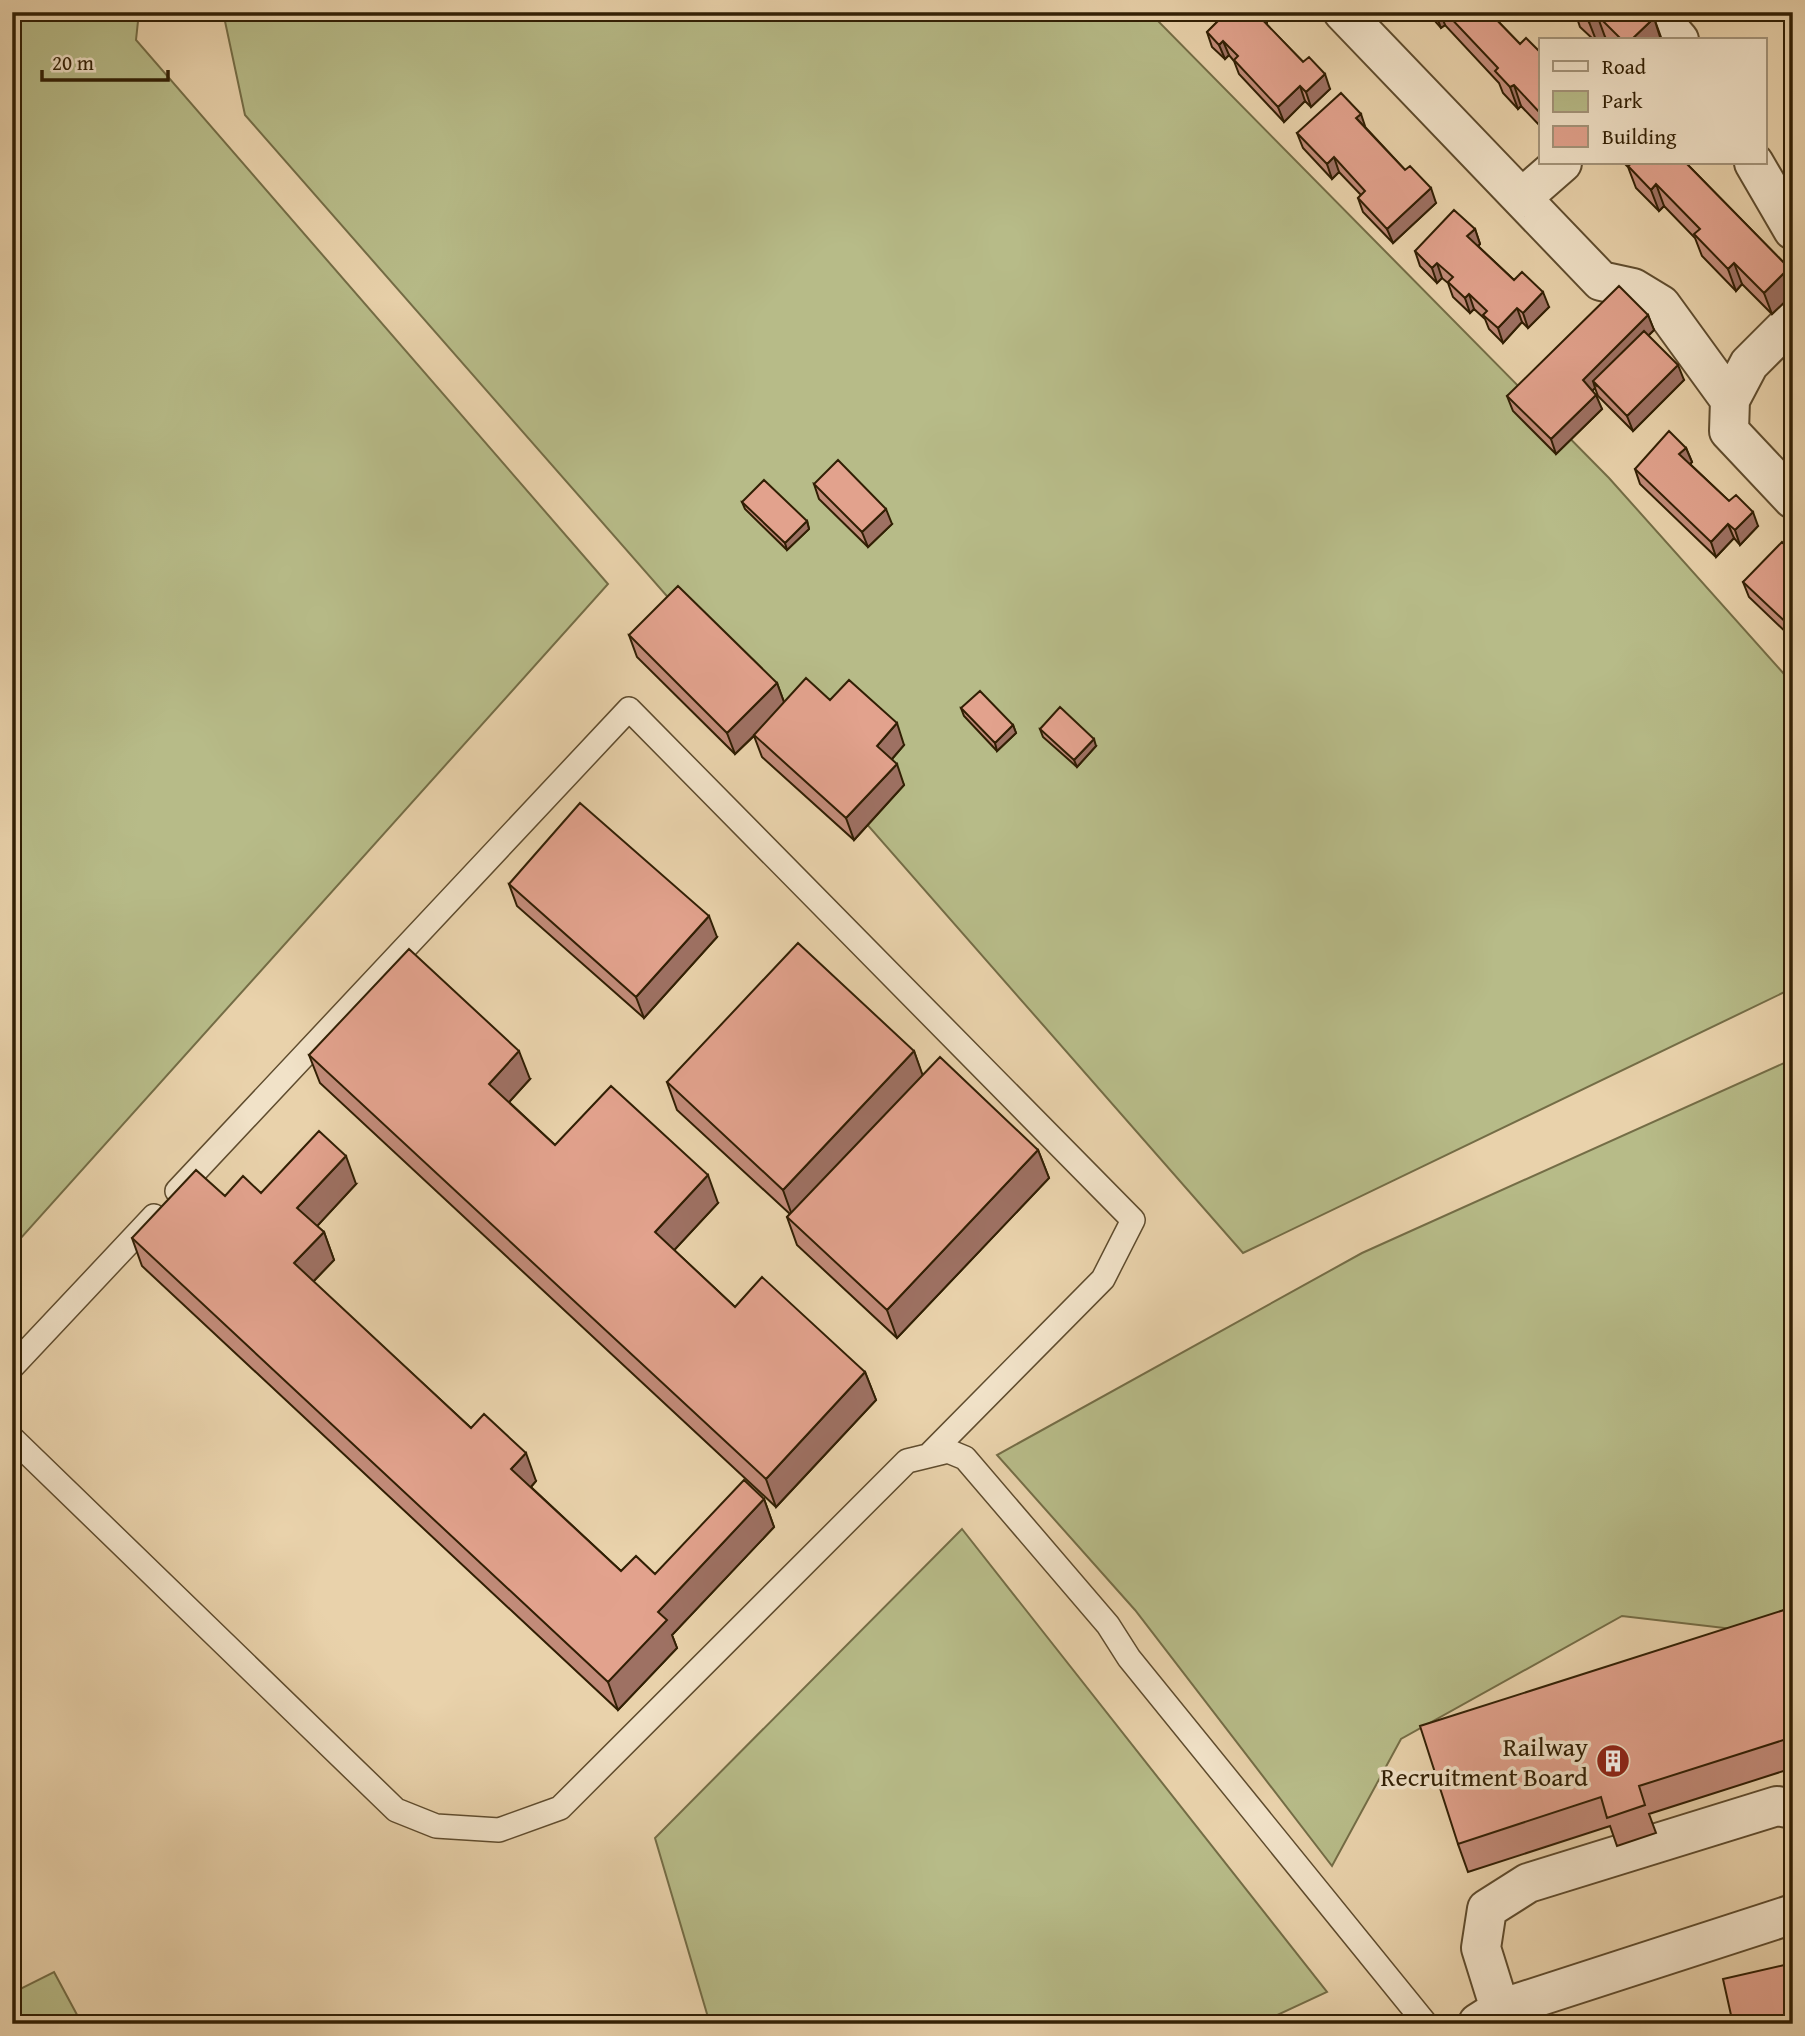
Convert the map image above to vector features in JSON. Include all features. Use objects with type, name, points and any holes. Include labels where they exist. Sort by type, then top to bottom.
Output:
[{"type":"street","points":[[1343,12],[1601,281],[1633,288],[1661,305],[1730,400]]},
{"type":"street","points":[[1655,12],[1677,38]]},
{"type":"street","points":[[1522,198],[1561,164]]},
{"type":"street","points":[[1755,164],[1793,230]]},
{"type":"street","points":[[1793,320],[1749,364],[1730,400],[1729,431],[1793,499]]},
{"type":"street","points":[[1793,1809],[1776,1806],[1528,1883],[1487,1909],[1480,1948],[1489,2016],[1793,1914]]},
{"type":"lane","points":[[12,1367],[629,709],[1133,1220],[1103,1279],[930,1454]]},
{"type":"lane","points":[[12,1438],[396,1810],[436,1826],[499,1830],[560,1808],[907,1461],[948,1451],[965,1458],[1108,1625],[1129,1658],[1426,2024]]},
{"type":"green space","points":[[12,12],[139,12],[136,40],[608,584],[12,1248]]},
{"type":"green space","points":[[223,12],[1154,12],[1152,15],[1609,478],[1793,684],[1793,988],[1243,1253],[245,115]]},
{"type":"green space","points":[[1793,1059],[1793,1636],[1622,1616],[1401,1739],[1332,1866],[1135,1610],[997,1455],[1362,1253]]},
{"type":"green space","points":[[962,1529],[1327,1992],[1258,2024],[710,2024],[655,1838]]},
{"type":"green space","points":[[54,1972],[82,2024],[12,2024],[12,1993]]},
{"type":"building","points":[[1227,12],[1257,12],[1303,62],[1309,57],[1325,74],[1306,92],[1300,86],[1278,107],[1234,60],[1238,56],[1223,41],[1219,45],[1207,32]]},
{"type":"building","points":[[1445,12],[1489,12],[1520,44],[1526,38],[1539,51],[1539,112],[1514,85],[1510,87],[1495,71],[1498,68]]},
{"type":"building","points":[[1580,12],[1648,12],[1654,18],[1633,38],[1620,38],[1597,15],[1589,22]]},
{"type":"building","points":[[1341,93],[1361,114],[1356,118],[1405,170],[1410,166],[1431,188],[1387,229],[1358,198],[1365,191],[1334,157],[1327,164],[1297,133]]},
{"type":"building","points":[[1687,164],[1789,268],[1764,293],[1734,263],[1728,269],[1694,234],[1700,229],[1656,184],[1651,190],[1628,166]]},
{"type":"building","points":[[1454,210],[1475,229],[1467,236],[1514,280],[1522,272],[1543,292],[1523,313],[1517,308],[1498,328],[1483,315],[1487,311],[1469,294],[1465,298],[1448,282],[1453,277],[1437,263],[1432,268],[1415,251]]},
{"type":"building","points":[[1619,286],[1648,315],[1583,380],[1596,395],[1551,439],[1507,396]]},
{"type":"building","points":[[1644,331],[1678,365],[1627,416],[1593,381]]},
{"type":"building","points":[[1669,431],[1686,448],[1679,454],[1729,501],[1736,495],[1753,512],[1735,530],[1728,524],[1711,542],[1635,469]]},
{"type":"building","points":[[838,460],[886,509],[862,532],[814,484]]},
{"type":"building","points":[[764,480],[807,521],[785,543],[742,502]]},
{"type":"building","points":[[1782,542],[1793,553],[1793,629],[1743,582]]},
{"type":"building","points":[[678,586],[777,683],[727,733],[629,635]]},
{"type":"building","points":[[806,678],[830,700],[849,680],[897,723],[877,746],[897,764],[846,818],[754,735]]},
{"type":"building","points":[[980,691],[1013,725],[995,743],[961,708]]},
{"type":"building","points":[[1060,707],[1094,739],[1074,760],[1040,729]]},
{"type":"building","points":[[580,803],[709,916],[636,997],[509,884]]},
{"type":"building","points":[[798,943],[914,1051],[783,1190],[667,1082]]},
{"type":"building","points":[[409,949],[519,1051],[489,1084],[555,1145],[611,1086],[708,1175],[655,1232],[735,1307],[762,1277],[865,1372],[766,1479],[309,1055]]},
{"type":"building","points":[[940,1057],[1038,1150],[887,1310],[787,1217]]},
{"type":"building","points":[[319,1131],[346,1156],[297,1208],[324,1232],[294,1263],[471,1428],[484,1414],[526,1453],[511,1469],[621,1571],[636,1556],[655,1574],[744,1480],[764,1499],[658,1612],[667,1620],[608,1682],[132,1238],[196,1170],[225,1196],[243,1176],[261,1193]]},
{"type":"building","name":"Railway Recruitment Board","points":[[1784,1610],[1793,1637],[1793,1737],[1639,1786],[1645,1805],[1607,1818],[1601,1797],[1458,1844],[1420,1726]]},
{"type":"building","points":[[1793,1963],[1793,2024],[1733,2024],[1723,1979]]},
{"type":"place","name":"Railway Recruitment Board","points":[[1613,1761]]}]
